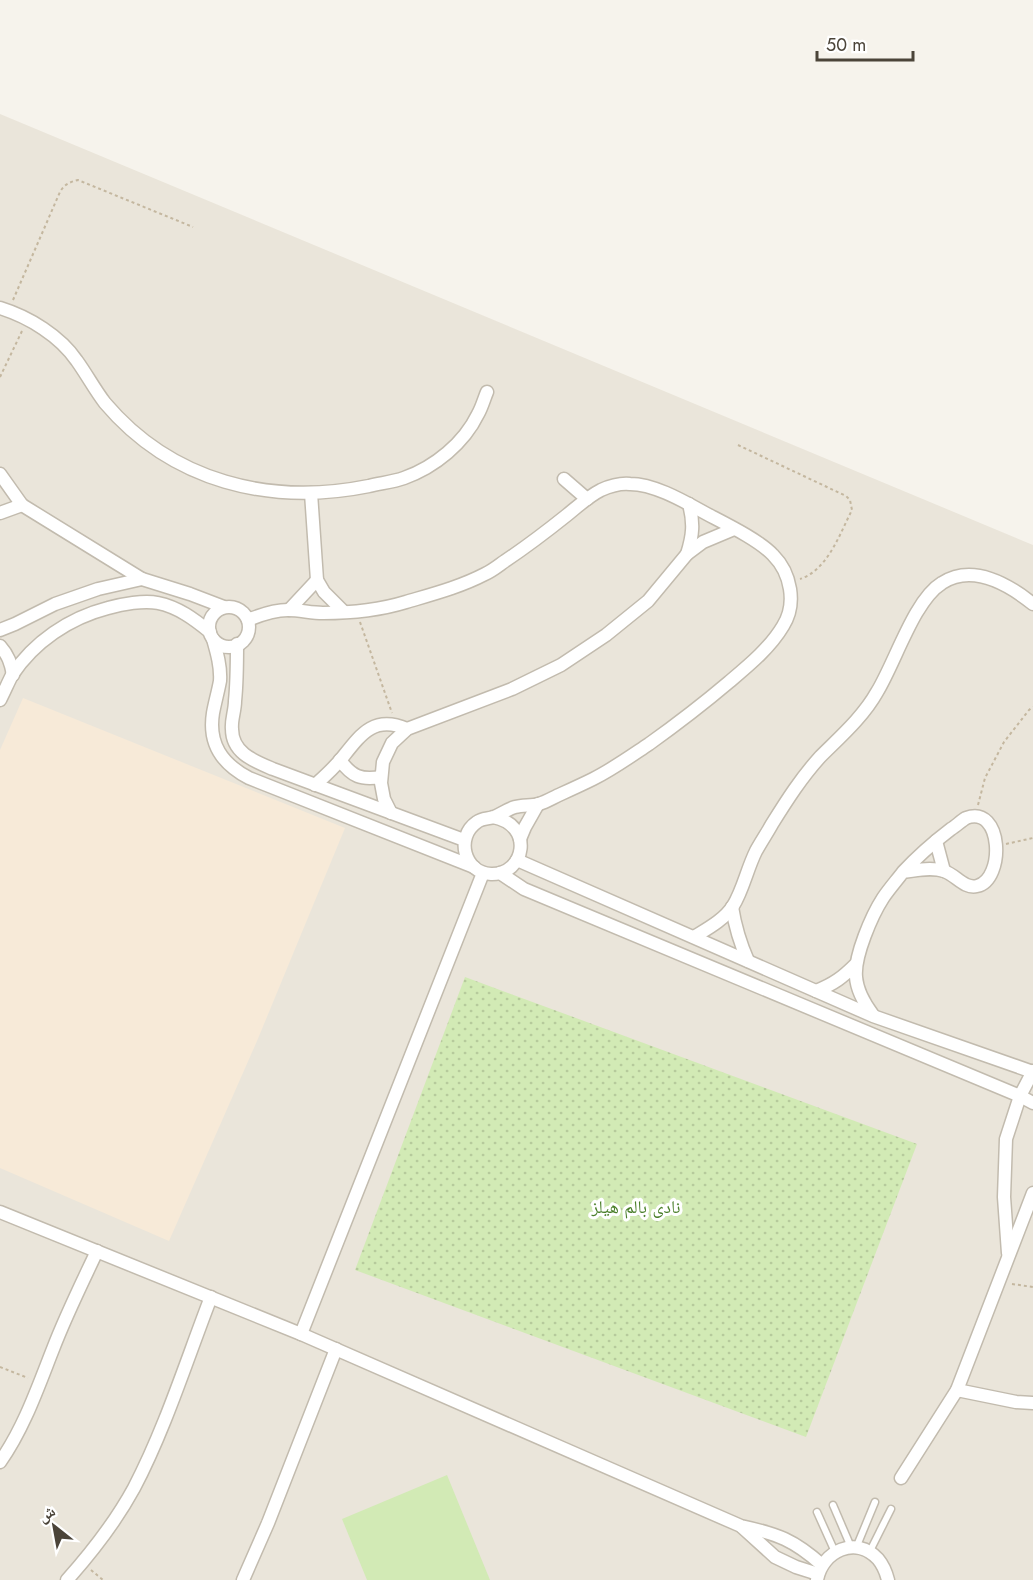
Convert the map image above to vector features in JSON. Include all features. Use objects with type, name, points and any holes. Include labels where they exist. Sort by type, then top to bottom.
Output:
[{"type":"street","points":[[4,309],[46,331],[62,345],[77,360],[90,383],[106,404],[144,441],[190,469],[215,480],[233,484],[311,493],[349,490],[404,478],[430,466],[449,452],[465,435],[478,415],[487,392]]},
{"type":"street","points":[[0,474],[22,505],[142,579],[190,594],[224,608]]},
{"type":"street","points":[[564,479],[587,499]]},
{"type":"street","points":[[248,620],[268,613],[289,610],[316,613],[399,605],[443,591],[486,574],[523,549],[587,499],[613,485],[644,485],[689,504],[735,529],[773,554],[784,569],[790,587],[790,606],[785,625],[773,640],[750,664],[694,712],[596,778],[538,804],[515,807],[474,823],[464,840],[464,850],[467,860],[479,870]]},
{"type":"street","points":[[311,493],[317,580],[324,592],[350,611]]},
{"type":"street","points":[[687,554],[692,540],[693,521],[689,504]]},
{"type":"street","points":[[0,513],[22,505]]},
{"type":"street","points":[[315,784],[364,732],[374,726],[385,723],[402,727],[512,688],[561,665],[606,635],[648,601],[687,554],[703,542],[735,529]]},
{"type":"street","points":[[694,937],[714,924],[732,907],[756,851],[794,789],[876,695],[928,594],[942,582],[959,576],[977,575],[994,580],[1033,604]]},
{"type":"street","points":[[0,630],[66,600],[98,589],[142,579]]},
{"type":"street","points":[[289,610],[317,580]]},
{"type":"street","points":[[0,700],[12,675],[34,649],[60,628],[90,613],[122,604],[156,603],[174,608],[194,618],[212,635],[218,644],[224,646],[242,641],[248,631],[248,620],[241,611],[230,607],[219,609],[212,617],[209,627],[212,635],[218,659],[220,679],[212,728],[215,743],[222,758],[234,770],[249,778],[492,874],[510,868],[517,860],[521,850],[517,831],[510,823],[493,817]]},
{"type":"street","points":[[237,644],[236,702],[231,732],[235,744],[243,754],[254,761],[464,840]]},
{"type":"street","points":[[0,646],[7,654],[12,675]]},
{"type":"street","points":[[391,813],[384,800],[381,777],[383,762],[402,727]]},
{"type":"street","points":[[340,760],[347,770],[357,777],[369,779],[381,777]]},
{"type":"street","points":[[520,839],[538,804]]},
{"type":"street","points":[[873,1016],[859,992],[856,964],[866,932],[882,899],[903,872],[936,841],[966,818],[982,818],[992,829],[996,846],[995,860],[988,879],[983,884],[970,886],[944,871],[903,872]]},
{"type":"street","points":[[936,841],[944,871]]},
{"type":"street","points":[[517,860],[873,1016],[1033,1072],[1020,1096],[1006,1139],[1004,1197],[1008,1255]]},
{"type":"street","points":[[301,1334],[479,870]]},
{"type":"street","points":[[500,873],[524,889],[1033,1103]]},
{"type":"street","points":[[732,907],[740,944],[748,961]]},
{"type":"street","points":[[816,991],[831,985],[856,964]]},
{"type":"street","points":[[901,1478],[957,1390],[1033,1192]]},
{"type":"street","points":[[0,1212],[301,1334],[741,1526],[771,1532],[808,1552],[818,1576]]},
{"type":"street","points":[[0,1462],[24,1418],[72,1302],[98,1251]]},
{"type":"street","points":[[67,1580],[102,1538],[134,1488],[159,1433],[211,1297]]},
{"type":"street","points":[[243,1580],[268,1523],[336,1349]]},
{"type":"street","points":[[957,1390],[1016,1402],[1033,1403]]},
{"type":"street","points":[[741,1526],[775,1557],[818,1576]]},
{"type":"street","points":[[818,1576],[830,1556],[835,1552],[853,1548],[869,1552],[878,1558],[888,1580]]},
{"type":"lane","points":[[853,1548],[876,1502]]},
{"type":"lane","points":[[833,1505],[853,1548]]},
{"type":"lane","points":[[869,1552],[891,1509]]},
{"type":"lane","points":[[817,1512],[835,1552]]},
{"type":"path","points":[[4,309],[60,192],[72,181],[78,180],[193,227]]},
{"type":"path","points":[[0,377],[28,320]]},
{"type":"path","points":[[738,445],[846,496],[852,504],[852,510],[820,567],[806,577],[789,582]]},
{"type":"path","points":[[350,611],[402,727]]},
{"type":"path","points":[[974,817],[985,778],[1004,742],[1033,707]]},
{"type":"path","points":[[996,846],[1033,838]]},
{"type":"path","points":[[998,1281],[1033,1287]]},
{"type":"path","points":[[0,1367],[40,1382]]},
{"type":"shaded area","points":[[0,114],[1033,545],[1033,1580],[0,1580]]},
{"type":"shaded area","points":[[23,698],[345,828],[257,1041],[169,1241],[0,1168],[0,750]]},
{"type":"green space","name":"نادى بالم هيلز","points":[[465,977],[917,1144],[806,1437],[355,1270]]},
{"type":"green space","points":[[447,1475],[490,1580],[367,1580],[342,1519]]}]
